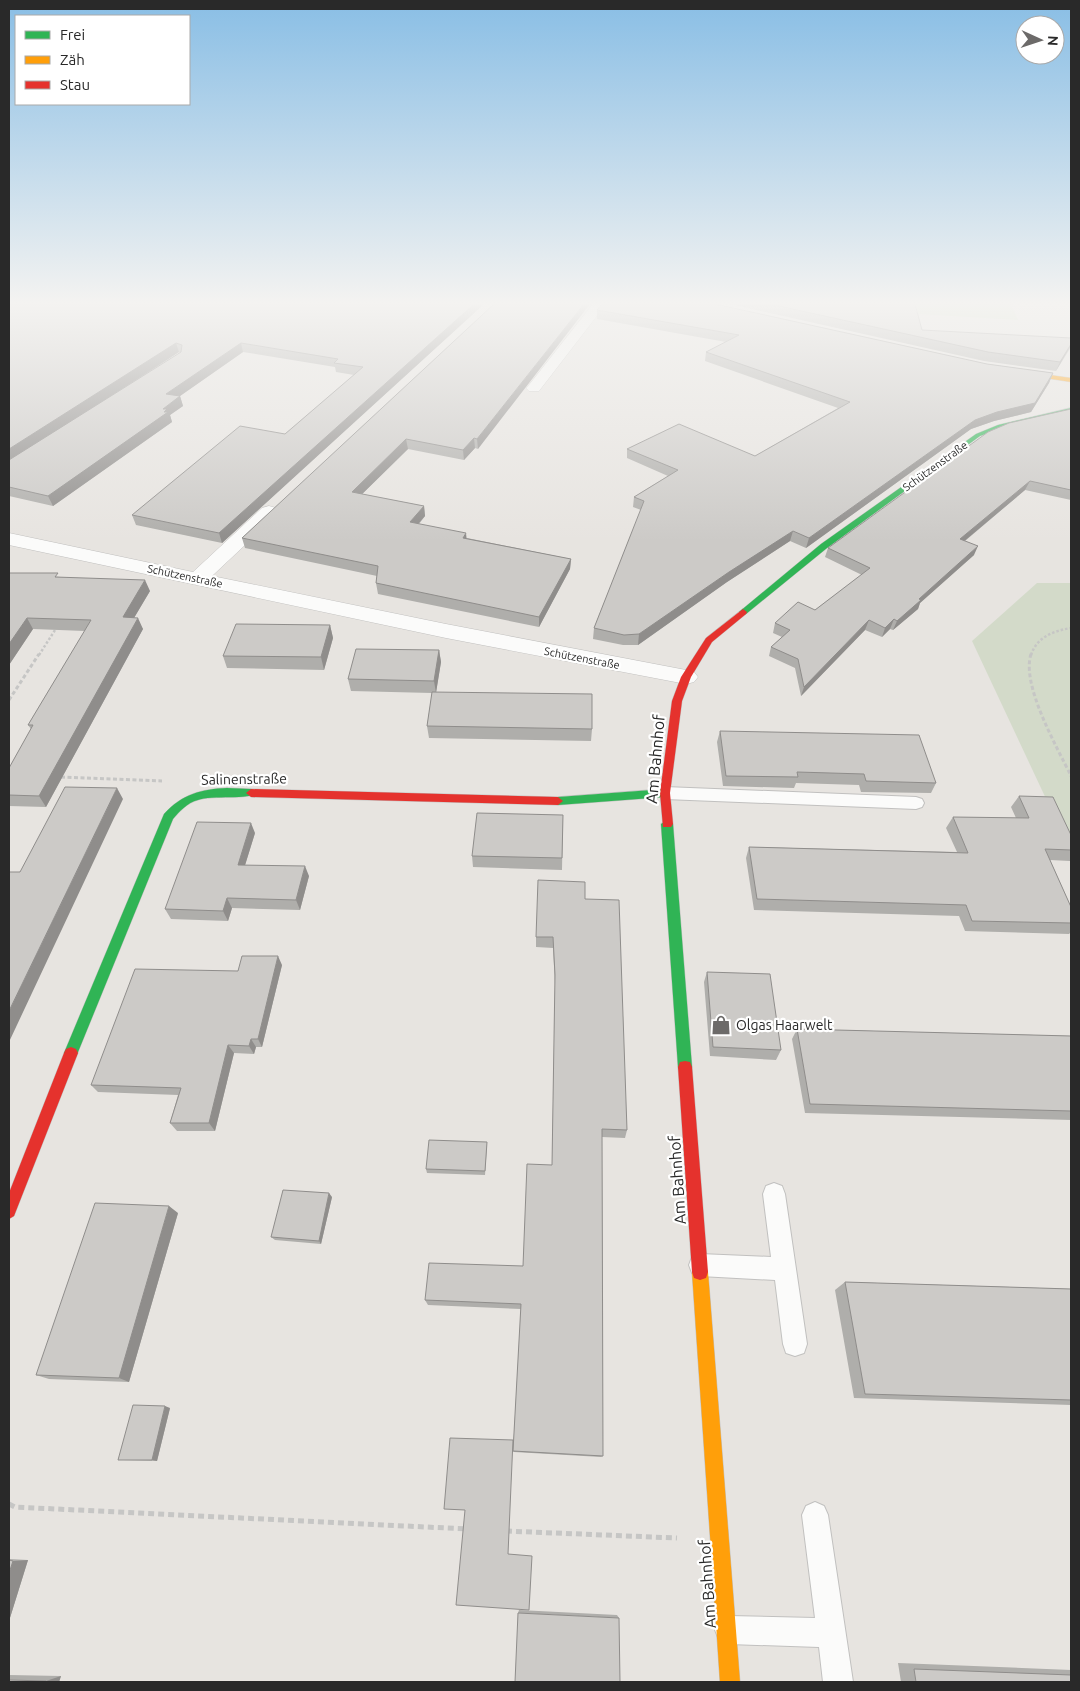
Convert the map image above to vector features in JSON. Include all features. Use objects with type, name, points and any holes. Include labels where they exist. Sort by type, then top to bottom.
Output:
[{"type":"street","points":[[534,388],[538,383]]},
{"type":"street","name":"Schützenstraße","points":[[9,539],[446,631],[686,678],[710,640],[824,546],[978,435],[1000,426],[1071,410]]},
{"type":"street","points":[[197,579],[284,499]]},
{"type":"street","name":"Am Bahnhof","points":[[686,678],[677,701],[665,793],[730,1682]]},
{"type":"street","name":"Salinenstraße","points":[[9,1211],[74,1045],[165,823],[172,810],[190,797],[207,792],[560,801],[665,793]]},
{"type":"lane","points":[[665,793],[916,803]]},
{"type":"lane","points":[[774,1194],[795,1344]]},
{"type":"lane","points":[[700,1265],[785,1269]]},
{"type":"lane","points":[[815,1515],[838,1682]]},
{"type":"lane","points":[[727,1630],[832,1633]]},
{"type":"path","points":[[9,700],[62,620]]},
{"type":"path","points":[[1071,628],[1044,637],[1035,645],[1030,656],[1028,669],[1038,706],[1071,776]]},
{"type":"path","points":[[58,776],[170,782],[190,797]]},
{"type":"path","points":[[9,1504],[15,1507],[470,1529]]},
{"type":"path","points":[[500,1530],[720,1539]]},
{"type":"green space","points":[[1037,583],[1071,583],[1071,852],[972,641]]},
{"type":"building","points":[[9,383],[113,383],[9,449]]},
{"type":"building","points":[[132,383],[182,383],[166,394],[180,396],[163,409],[167,409],[164,412],[168,412],[48,496],[9,487],[9,460]]},
{"type":"building","points":[[344,383],[386,383],[219,533],[132,515],[240,426],[285,434]]},
{"type":"building","points":[[409,383],[521,383],[477,439],[474,438],[463,450],[406,439],[352,492],[424,506],[410,522],[466,533],[463,538],[571,559],[539,617],[376,583],[378,566],[242,538]]},
{"type":"building","points":[[795,383],[1047,383],[1035,403],[997,412],[975,420],[809,538],[793,531],[729,572],[639,634],[624,635],[594,628],[644,501],[634,497],[678,470],[627,449],[679,424],[755,456],[850,402]]},
{"type":"building","points":[[1071,409],[1071,490],[1030,481],[960,539],[978,546],[919,599],[921,600],[897,621],[894,619],[885,628],[869,620],[804,687],[798,659],[771,647],[790,630],[775,623],[798,602],[815,610],[870,568],[828,548],[988,432],[1009,423]]},
{"type":"building","points":[[9,573],[58,573],[55,577],[145,580],[123,617],[138,618],[39,796],[9,795],[9,768],[33,725],[28,725],[91,620],[27,618],[9,644]]},
{"type":"building","points":[[236,624],[330,625],[321,657],[223,656]]},
{"type":"building","points":[[356,649],[439,650],[434,681],[348,679]]},
{"type":"building","points":[[432,692],[592,694],[592,729],[427,726]]},
{"type":"building","points":[[720,731],[919,735],[936,783],[866,781],[864,774],[797,772],[798,777],[726,776]]},
{"type":"building","points":[[65,787],[117,788],[9,1011],[9,872],[20,872]]},
{"type":"building","points":[[1019,796],[1053,797],[1071,835],[1071,850],[1045,849],[1071,907],[1071,923],[972,921],[966,905],[757,899],[749,847],[968,853],[953,817],[1029,818]]},
{"type":"building","points":[[477,813],[563,815],[562,858],[472,856]]},
{"type":"building","points":[[197,822],[251,823],[238,865],[305,866],[296,900],[227,898],[223,911],[165,909]]},
{"type":"building","points":[[538,880],[585,882],[585,899],[619,900],[627,1130],[602,1129],[603,1456],[513,1451],[521,1304],[425,1300],[429,1263],[523,1266],[527,1164],[552,1165],[555,975],[553,937],[536,937]]},
{"type":"building","points":[[242,956],[278,956],[258,1039],[251,1039],[249,1046],[228,1045],[209,1123],[170,1123],[181,1088],[91,1085],[135,969],[238,971]]},
{"type":"building","points":[[707,972],[770,974],[781,1050],[713,1047]]},
{"type":"building","points":[[797,1029],[1071,1036],[1071,1111],[810,1104]]},
{"type":"building","points":[[429,1140],[487,1142],[485,1171],[426,1169]]},
{"type":"building","points":[[283,1190],[329,1193],[319,1241],[271,1237]]},
{"type":"building","points":[[95,1203],[169,1206],[119,1378],[36,1375]]},
{"type":"building","points":[[845,1282],[1071,1289],[1071,1400],[865,1394]]},
{"type":"building","points":[[133,1405],[165,1406],[152,1460],[118,1460]]},
{"type":"building","points":[[450,1438],[513,1440],[508,1554],[532,1556],[529,1610],[456,1605],[465,1510],[444,1509]]},
{"type":"building","points":[[9,1560],[13,1561],[9,1573]]},
{"type":"building","points":[[518,1613],[619,1618],[620,1682],[515,1682]]},
{"type":"building","points":[[914,1669],[1071,1675],[1071,1682],[916,1682]]},
{"type":"building","points":[[9,1680],[46,1681],[46,1682],[9,1682]]},
{"type":"traffic: fast","points":[[743,612],[824,546],[978,435],[1000,426],[1071,410]]},
{"type":"traffic: fast","points":[[71,1053],[168,817],[176,808],[195,796],[227,792],[251,793]]},
{"type":"traffic: fast","points":[[558,801],[665,793]]},
{"type":"traffic: fast","points":[[667,824],[685,1067]]},
{"type":"traffic: slow","points":[[700,1272],[730,1682]]},
{"type":"traffic: jam","points":[[667,824],[665,793],[677,701],[686,677],[709,640],[743,612]]},
{"type":"traffic: jam","points":[[251,793],[558,801]]},
{"type":"traffic: jam","points":[[9,1211],[71,1053]]},
{"type":"traffic: jam","points":[[685,1067],[700,1272]]},
{"type":"place","name":"Olgas Haarwelt","points":[[721,1025]]}]
